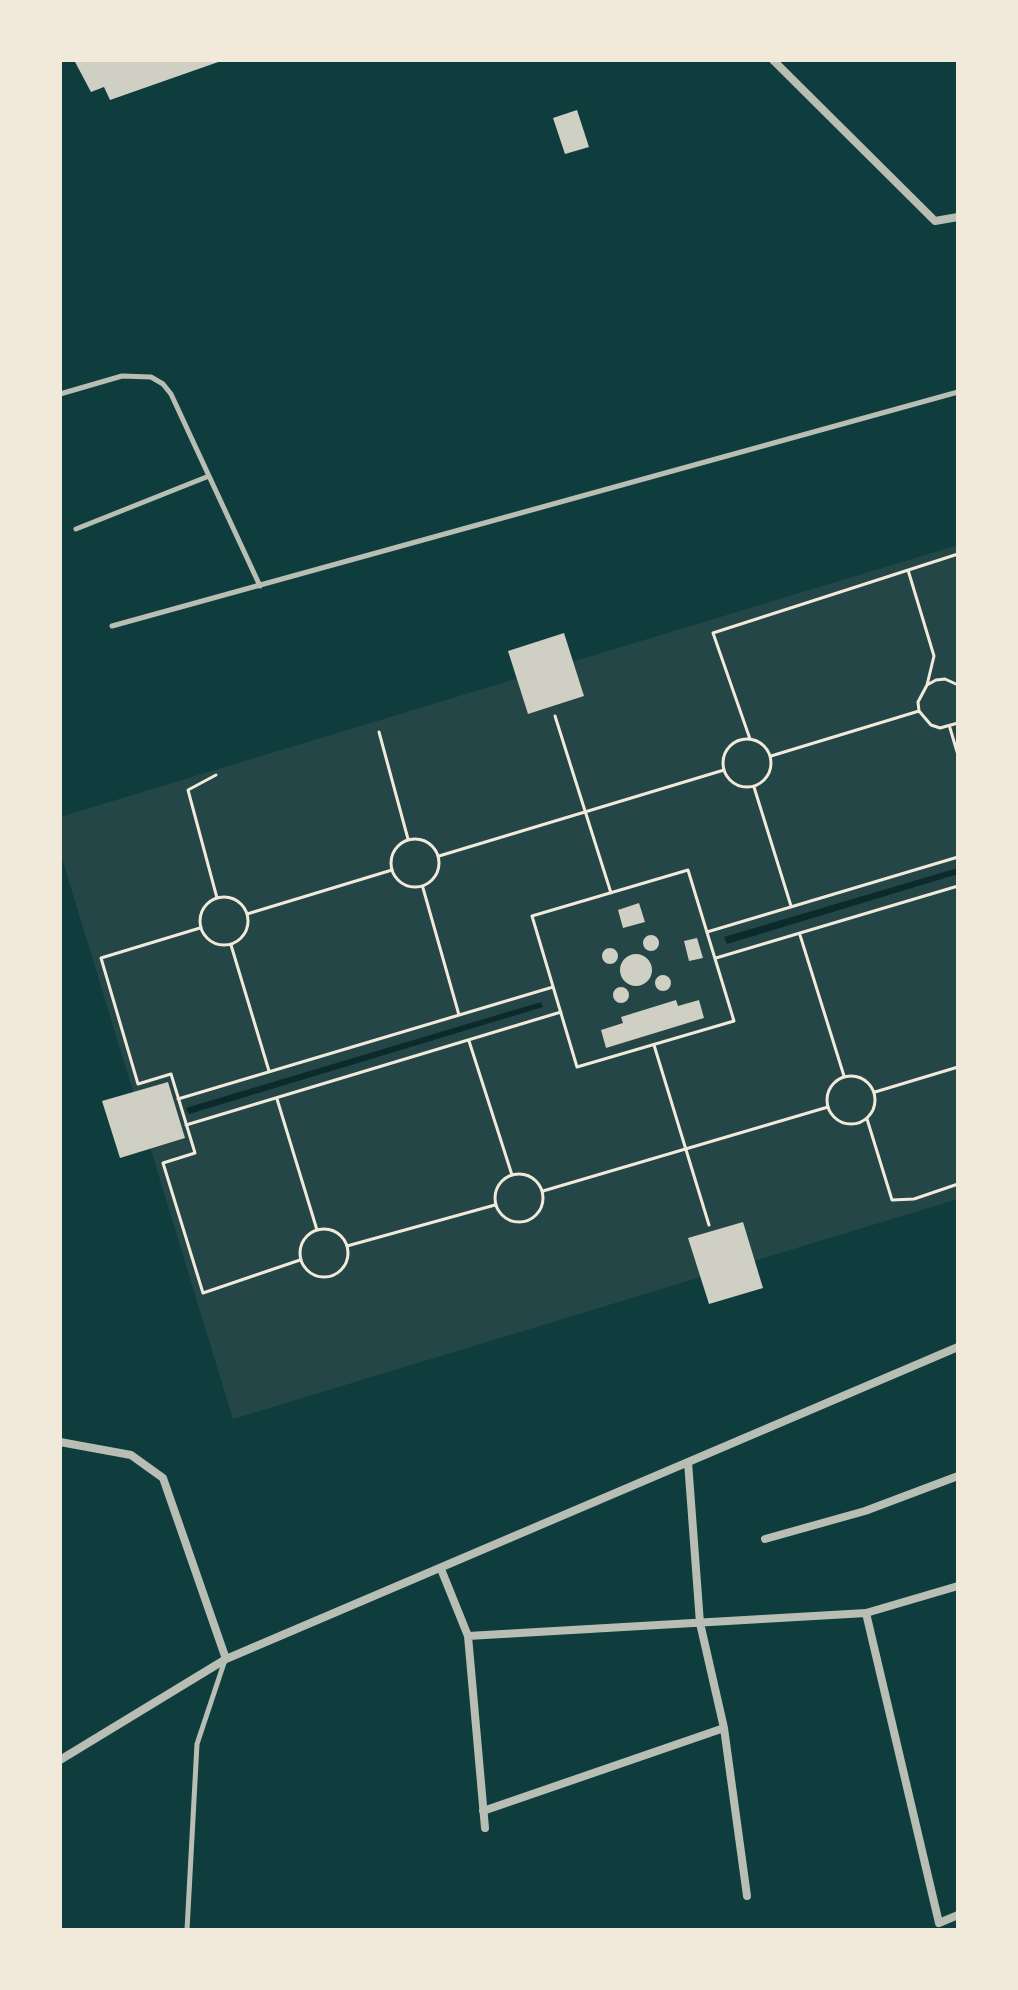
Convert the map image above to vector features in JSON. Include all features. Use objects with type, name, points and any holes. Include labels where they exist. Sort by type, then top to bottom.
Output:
[{"type":"street","points":[[773,60],[935,221],[958,217]]},
{"type":"street","points":[[60,1760],[226,1659],[958,1347]]},
{"type":"street","points":[[60,1442],[131,1455],[163,1478],[226,1659]]},
{"type":"street","points":[[688,1462],[700,1623],[724,1728],[747,1896]]},
{"type":"street","points":[[765,1539],[865,1511],[958,1476]]},
{"type":"street","points":[[441,1569],[468,1636],[485,1828]]},
{"type":"street","points":[[468,1636],[866,1613],[958,1586]]},
{"type":"street","points":[[866,1613],[939,1923],[958,1915]]},
{"type":"street","points":[[483,1811],[724,1728]]},
{"type":"lane","points":[[60,394],[122,376],[151,377],[171,394],[260,586]]},
{"type":"lane","points":[[112,626],[958,392]]},
{"type":"lane","points":[[76,529],[209,476]]},
{"type":"lane","points":[[187,1930],[197,1744],[226,1659]]},
{"type":"path","points":[[750,739],[713,633],[958,554]]},
{"type":"path","points":[[908,570],[934,656],[927,685],[918,702],[919,711],[931,725],[950,728],[958,723]]},
{"type":"path","points":[[927,685],[945,679],[958,685]]},
{"type":"path","points":[[771,756],[919,711]]},
{"type":"path","points":[[555,716],[611,893]]},
{"type":"path","points":[[950,728],[958,755]]},
{"type":"path","points":[[379,732],[408,839]]},
{"type":"path","points":[[750,739],[759,742],[771,756],[769,775],[754,787],[736,785],[724,770],[723,761],[732,744],[750,739]]},
{"type":"path","points":[[439,856],[724,770]]},
{"type":"path","points":[[216,775],[188,790],[217,898]]},
{"type":"path","points":[[754,787],[791,907]]},
{"type":"path","points":[[408,839],[427,841],[439,856],[437,875],[422,887],[404,885],[392,870],[394,851],[408,839]]},
{"type":"path","points":[[707,932],[958,857]]},
{"type":"path","points":[[247,914],[392,870]]},
{"type":"path","points":[[688,870],[707,932],[734,1021],[577,1067],[532,916],[688,870]]},
{"type":"path","points":[[715,959],[958,886]]},
{"type":"path","points":[[422,887],[459,1015]]},
{"type":"path","points":[[217,898],[235,900],[247,914],[245,933],[231,945],[212,943],[200,928],[202,910],[217,898]]},
{"type":"path","points":[[200,928],[101,958],[138,1084],[171,1074],[195,1153],[163,1163],[203,1293],[300,1260]]},
{"type":"path","points":[[799,933],[844,1076]]},
{"type":"path","points":[[231,945],[269,1071]]},
{"type":"path","points":[[178,1099],[553,987]]},
{"type":"path","points":[[186,1125],[561,1012]]},
{"type":"path","points":[[469,1040],[512,1175]]},
{"type":"path","points":[[654,1045],[709,1225]]},
{"type":"path","points":[[875,1092],[958,1067]]},
{"type":"path","points":[[844,1076],[862,1078],[875,1092],[876,1102],[867,1119],[858,1123],[839,1121],[828,1107],[829,1088],[844,1076]]},
{"type":"path","points":[[277,1098],[317,1230]]},
{"type":"path","points":[[543,1191],[828,1107]]},
{"type":"path","points":[[867,1119],[892,1200],[914,1199],[958,1184]]},
{"type":"path","points":[[512,1175],[531,1177],[543,1191],[541,1210],[526,1222],[508,1220],[495,1205],[497,1187],[512,1175]]},
{"type":"path","points":[[347,1246],[495,1205]]},
{"type":"path","points":[[317,1230],[335,1232],[347,1246],[345,1265],[331,1277],[312,1275],[300,1260],[302,1242],[317,1230]]},
{"type":"shaded area","points":[[958,545],[958,1199],[233,1419],[60,852],[60,817]]},
{"type":"shaded area","points":[[958,868],[958,874],[727,944],[724,937]]},
{"type":"shaded area","points":[[541,1002],[543,1007],[189,1114],[186,1108]]},
{"type":"building","points":[[74,60],[224,60],[110,100],[104,87],[91,92]]},
{"type":"building","points":[[577,110],[589,147],[565,154],[553,118]]},
{"type":"building","points":[[564,633],[584,696],[528,714],[508,651]]},
{"type":"building","points":[[639,903],[645,922],[623,928],[618,910]]},
{"type":"building","points":[[648,935],[654,935],[659,943],[657,949],[648,951],[643,946],[643,940]]},
{"type":"building","points":[[697,938],[703,958],[689,961],[684,941]]},
{"type":"building","points":[[607,948],[613,948],[618,956],[616,962],[607,964],[602,959],[602,953]]},
{"type":"building","points":[[636,954],[647,959],[652,970],[647,981],[636,986],[625,981],[620,970],[625,959]]},
{"type":"building","points":[[660,975],[666,975],[671,983],[669,989],[660,991],[655,986],[655,980]]},
{"type":"building","points":[[621,987],[627,989],[627,1001],[621,1003],[615,1001],[613,995],[615,989]]},
{"type":"building","points":[[676,1000],[678,1006],[699,1000],[704,1018],[606,1048],[601,1030],[623,1023],[621,1017]]},
{"type":"building","points":[[168,1082],[185,1138],[120,1158],[102,1101]]},
{"type":"building","points":[[743,1222],[763,1288],[709,1304],[688,1238]]}]
